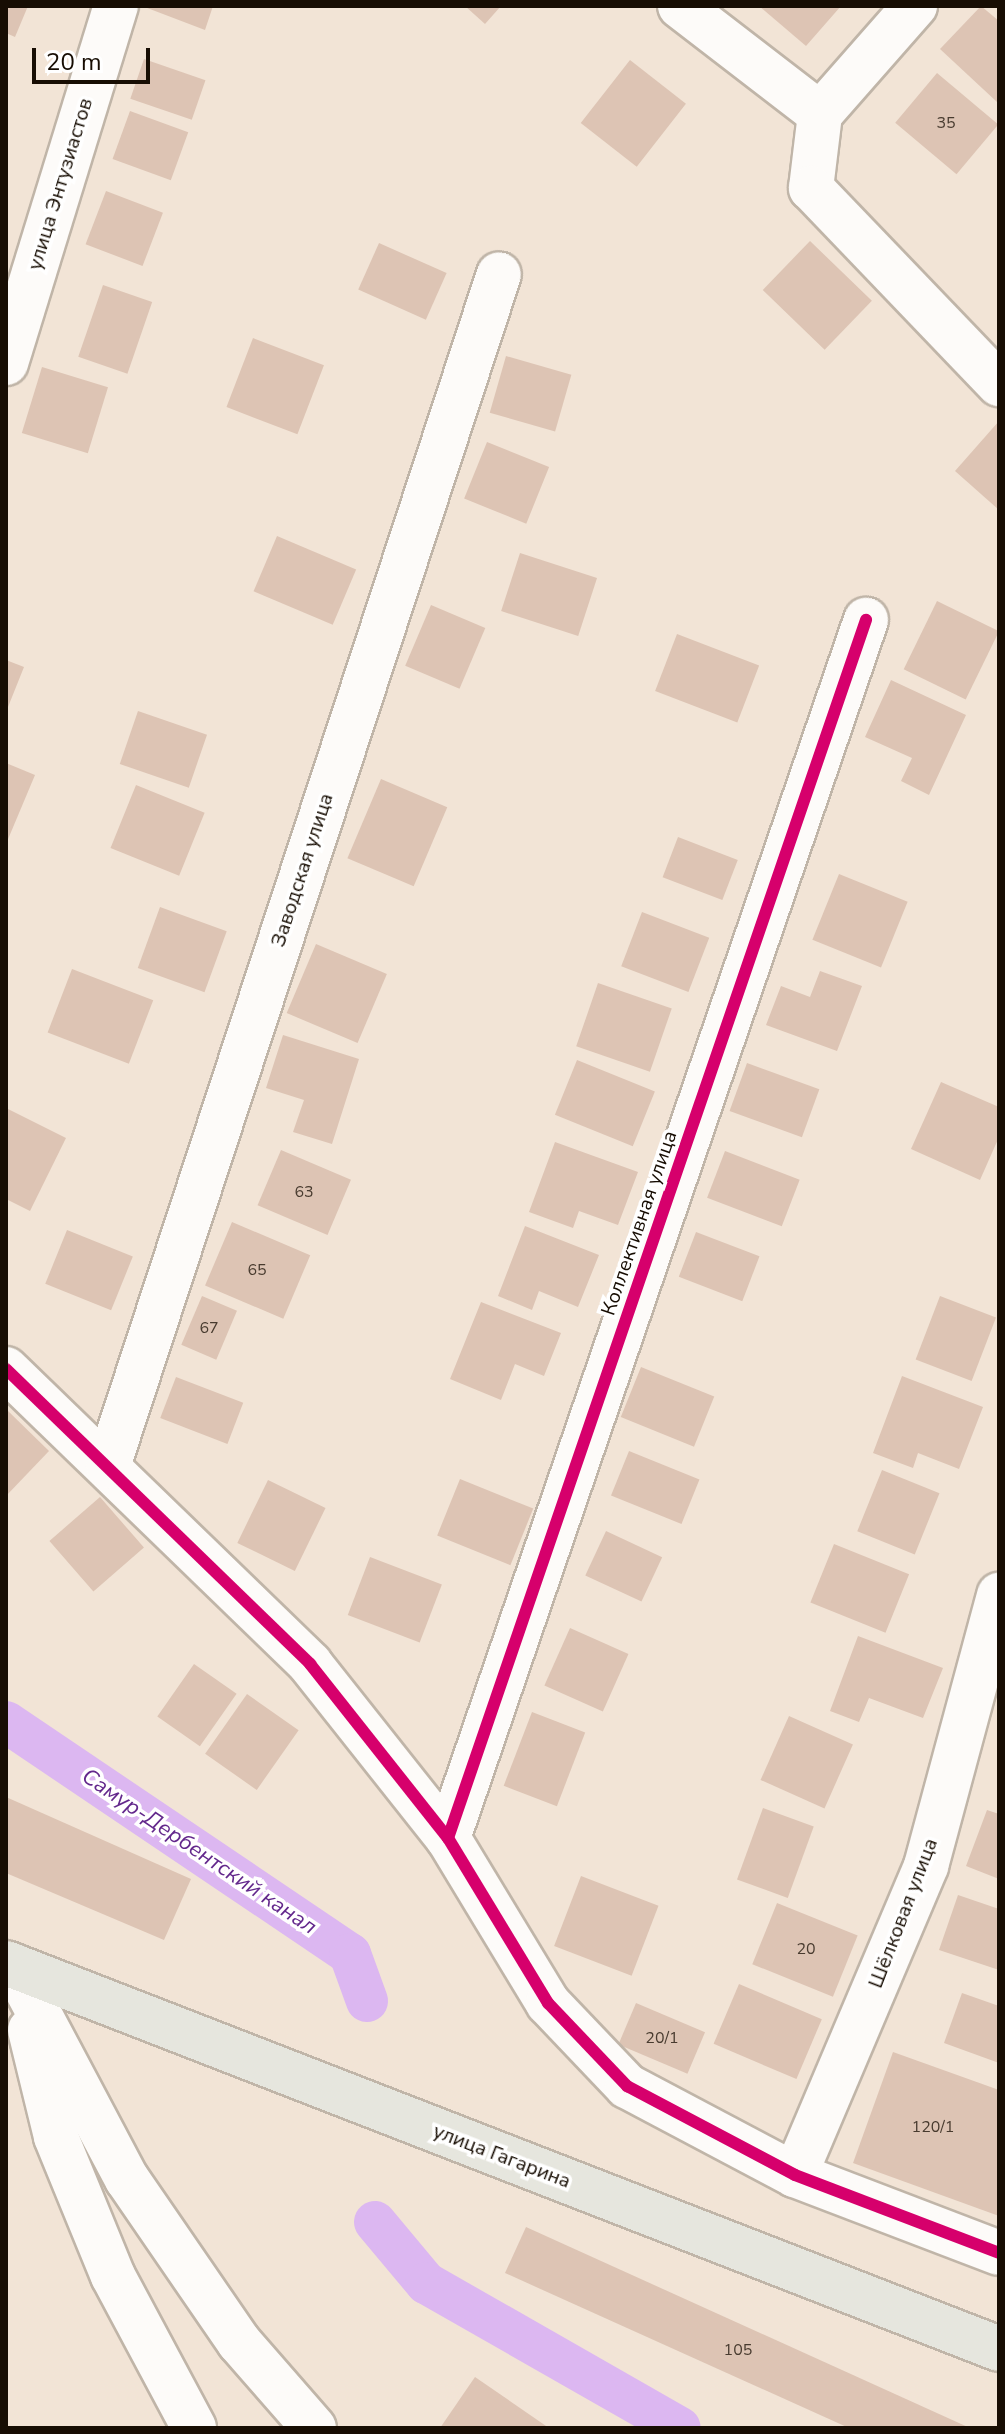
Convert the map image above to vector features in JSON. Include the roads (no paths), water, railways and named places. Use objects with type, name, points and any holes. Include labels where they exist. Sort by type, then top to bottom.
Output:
[{"type":"main road","name":"улица Гагарина","points":[[10,1964],[999,2349]]},
{"type":"street","name":"улица Энтузиастов","points":[[6,363],[116,6]]},
{"type":"street","points":[[680,6],[820,114]]},
{"type":"street","points":[[915,6],[820,114],[811,188],[999,384]]},
{"type":"street","name":"Заводская улица","points":[[108,1466],[499,274]]},
{"type":"street","name":"Коллективная улица","points":[[448,1838],[866,620]]},
{"type":"street","points":[[6,1369],[310,1664],[448,1838],[548,2003],[627,2086],[795,2175],[999,2253]]},
{"type":"street","name":"Шёлковая улица","points":[[795,2175],[926,1866],[999,1595]]},
{"type":"street","points":[[10,1964],[56,2137],[113,2276],[194,2428]]},
{"type":"street","points":[[10,1964],[127,2179],[239,2342],[314,2428]]},
{"type":"waterway","name":"Самур-Дербентский канал","points":[[6,1722],[350,1954],[367,2001]]},
{"type":"waterway","name":"Самур-Дербентский канал","points":[[375,2222],[426,2283],[680,2428]]}]
